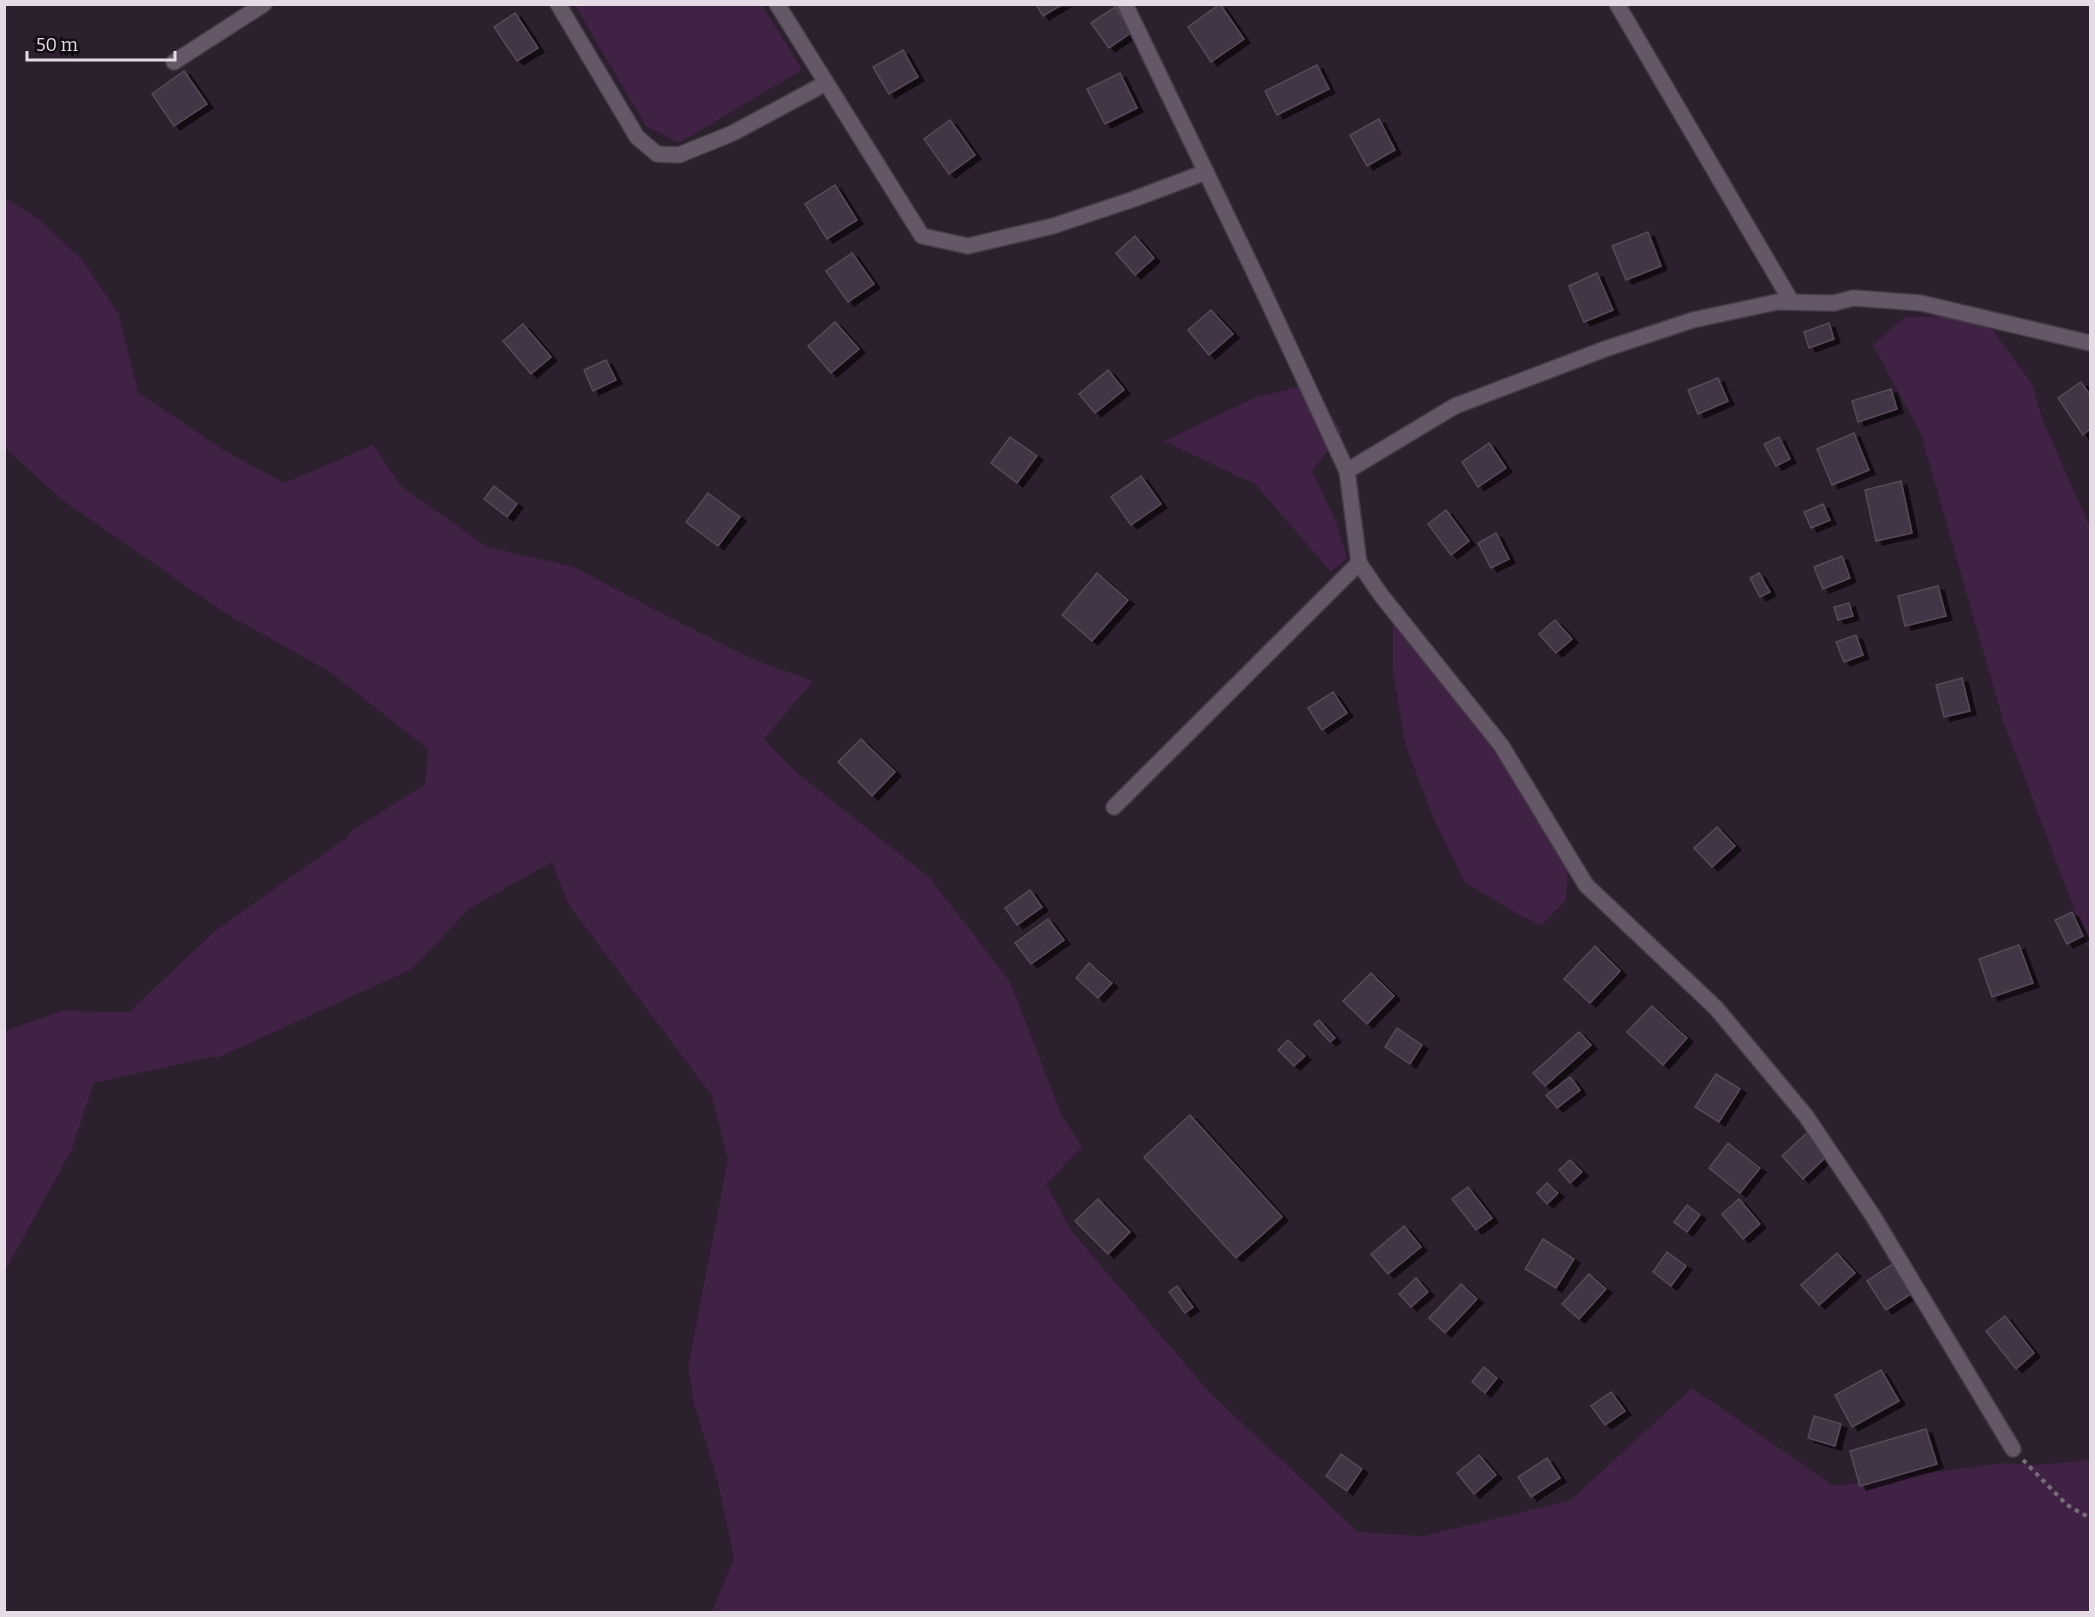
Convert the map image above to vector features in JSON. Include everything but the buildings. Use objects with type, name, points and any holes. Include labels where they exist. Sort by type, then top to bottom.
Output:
[{"type":"street","points":[[174,62],[264,4]]},
{"type":"street","points":[[558,4],[637,137],[657,154],[679,155],[733,133],[826,83]]},
{"type":"street","points":[[777,4],[922,236],[968,246],[1053,226],[1206,172]]},
{"type":"street","points":[[1125,4],[1347,471],[1359,563],[1381,595],[1501,745],[1586,885],[1716,1008],[1806,1116],[1873,1216],[2013,1449]]},
{"type":"street","points":[[1617,4],[1791,301]]},
{"type":"street","points":[[1347,471],[1455,406],[1605,349],[1693,320],[1777,302],[1834,303],[1853,298],[1921,303],[2091,343]]},
{"type":"street","points":[[1114,807],[1359,563]]},
{"type":"path","points":[[2013,1449],[2067,1505],[2091,1518]]},
{"type":"shaded area","points":[[575,5],[762,5],[802,70],[679,143],[646,126]]},
{"type":"shaded area","points":[[5,198],[40,220],[83,261],[118,313],[138,392],[223,450],[285,483],[373,445],[401,486],[487,547],[574,567],[757,661],[813,681],[764,739],[796,772],[930,878],[1010,982],[1062,1116],[1082,1147],[1046,1184],[1072,1232],[1210,1393],[1358,1532],[1424,1536],[1571,1500],[1692,1388],[1834,1486],[2003,1463],[2036,1465],[2090,1460],[2090,1612],[712,1612],[734,1558],[717,1478],[694,1403],[688,1367],[728,1160],[712,1096],[568,904],[552,862],[470,908],[412,969],[217,1058],[211,1057],[94,1083],[72,1149],[5,1271],[5,1031],[62,1011],[129,1012],[215,931],[349,836],[349,833],[425,784],[428,749],[330,672],[225,613],[61,499],[5,448]]},
{"type":"shaded area","points":[[1905,317],[1983,317],[2032,384],[2043,421],[2090,527],[2090,951],[2004,723],[1921,434],[1873,345]]},
{"type":"shaded area","points":[[1311,384],[1342,432],[1312,471],[1336,522],[1347,558],[1331,572],[1255,484],[1164,441],[1254,398]]},
{"type":"shaded area","points":[[1393,620],[1470,709],[1550,808],[1568,866],[1566,900],[1542,925],[1519,915],[1465,882],[1433,817],[1405,743],[1393,670]]}]
